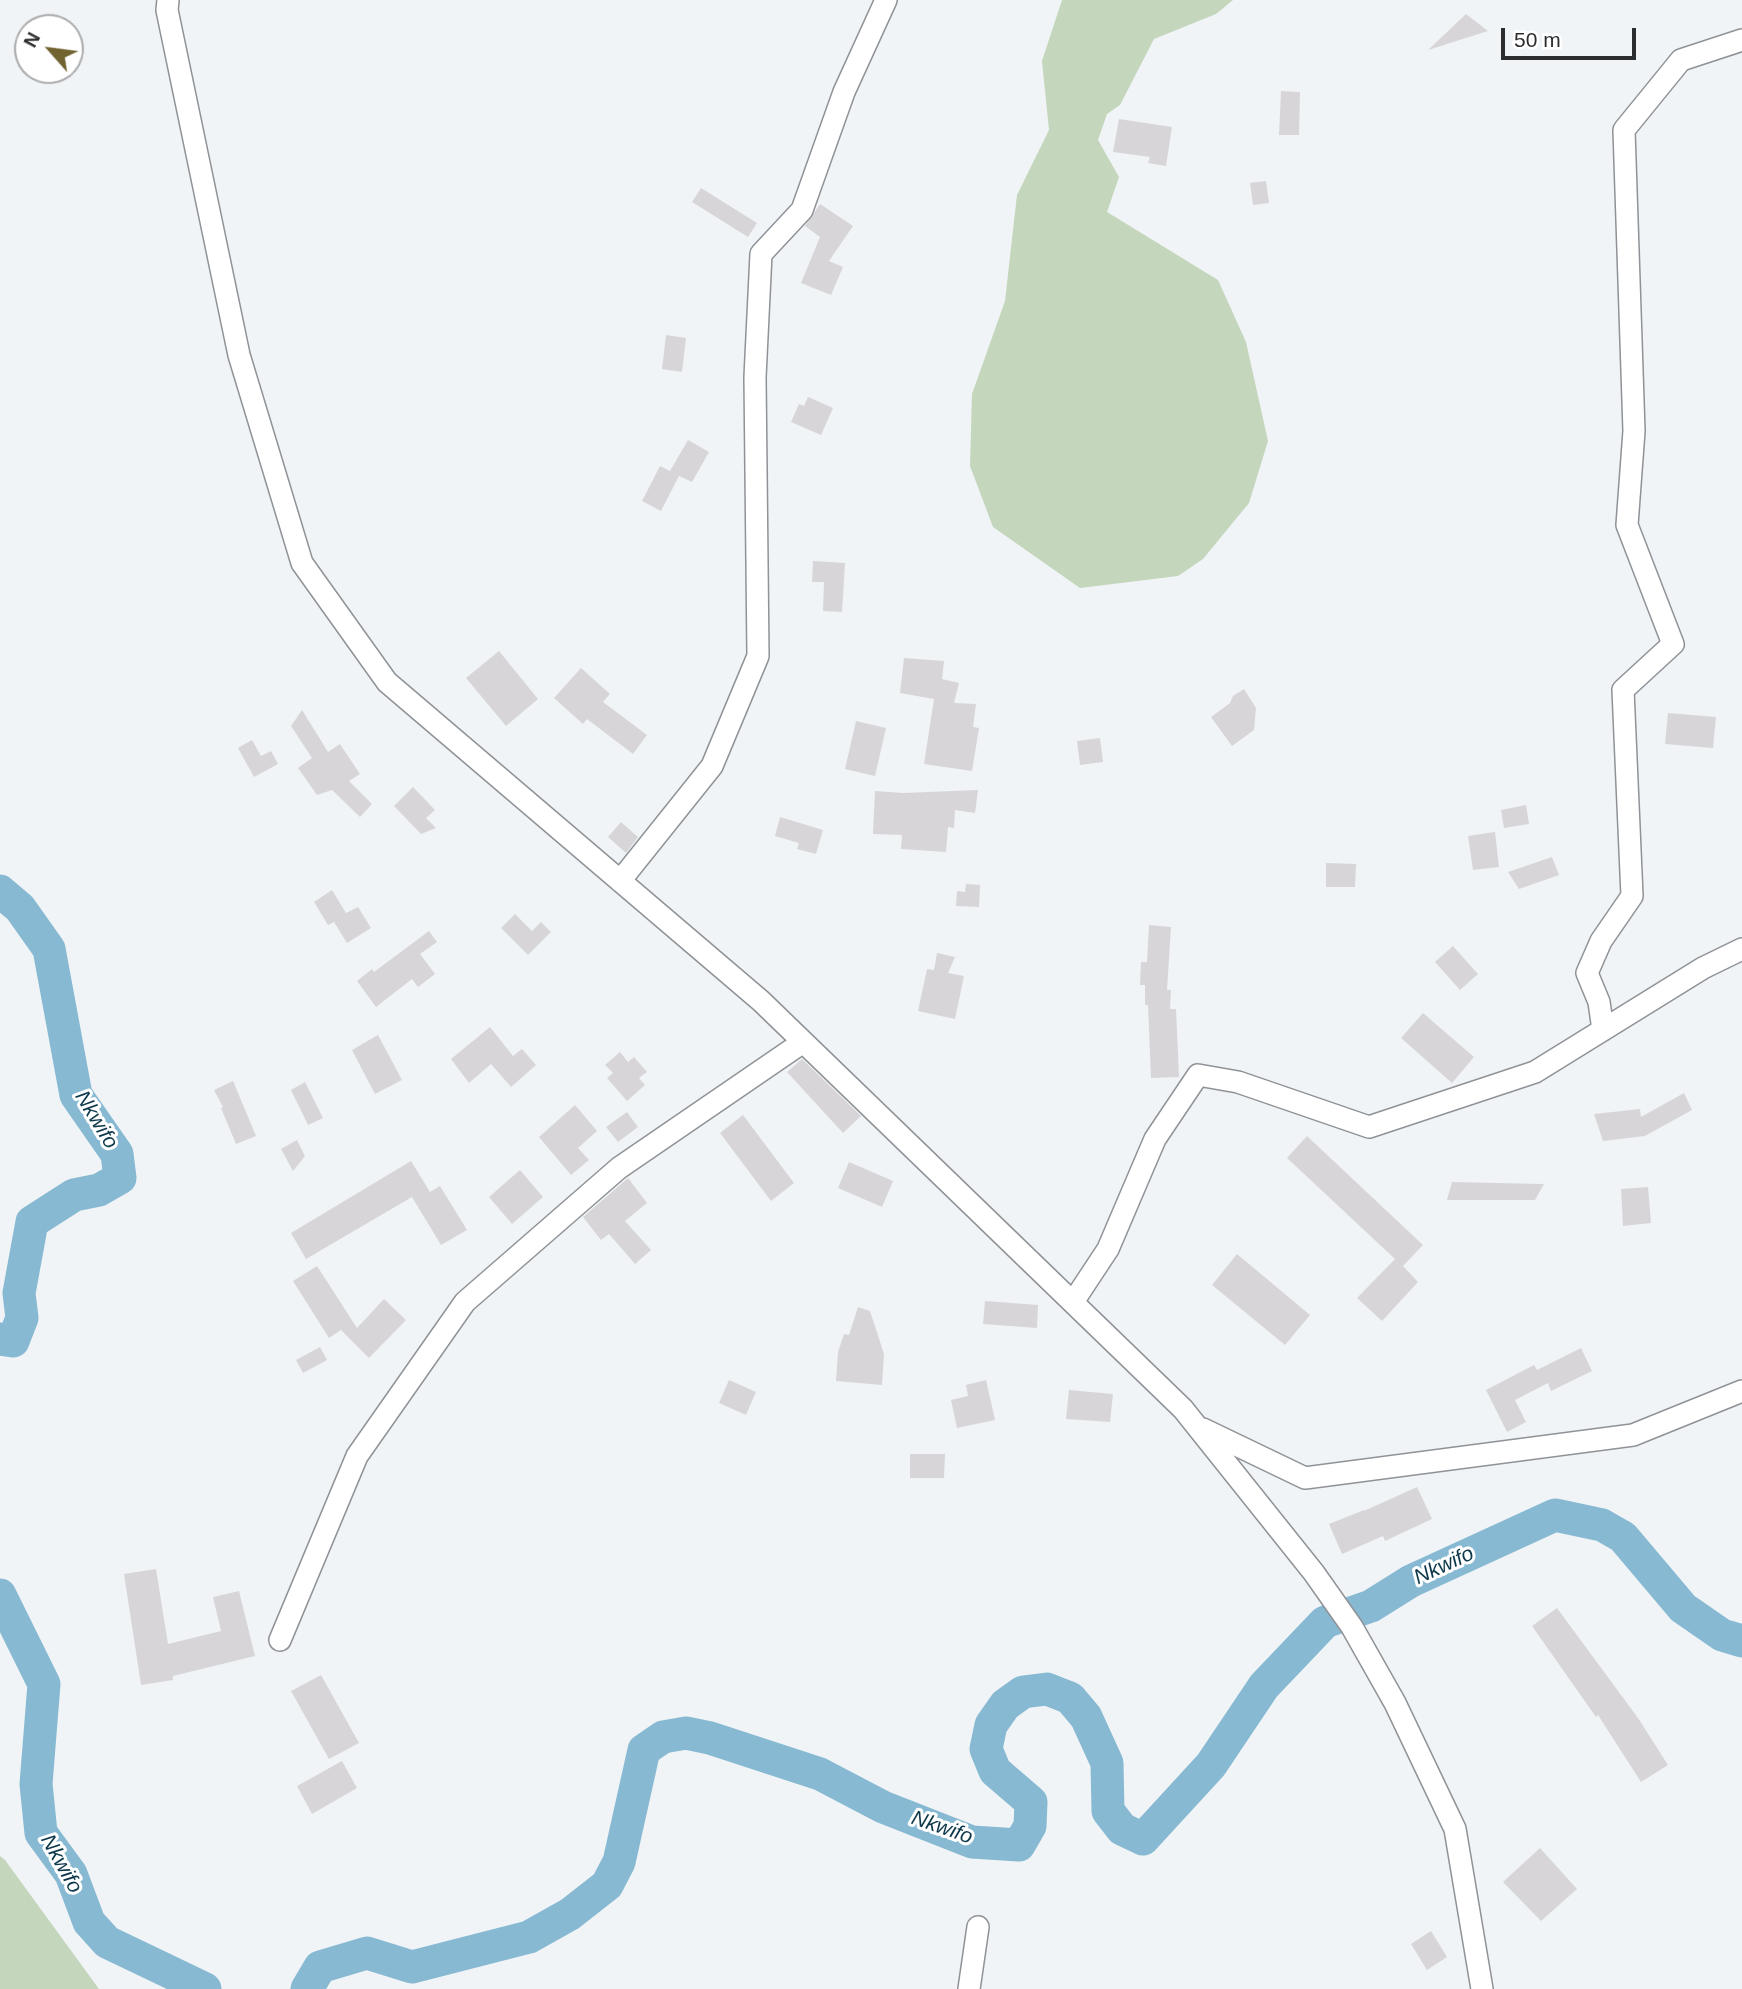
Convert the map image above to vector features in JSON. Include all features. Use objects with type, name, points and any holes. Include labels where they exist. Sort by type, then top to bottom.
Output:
[{"type":"street","points":[[168,0],[167,10],[239,355],[302,563],[387,682],[761,1001],[1183,1409],[1198,1427],[1352,1627],[1395,1703],[1455,1829],[1482,1989]]},
{"type":"street","points":[[620,881],[712,766],[758,656],[755,377],[761,254],[802,210],[844,92],[886,0]]},
{"type":"street","points":[[1603,1030],[1599,1002],[1587,973],[1601,942],[1632,896],[1623,690],[1673,644],[1627,526],[1634,431],[1624,130],[1681,60],[1742,40]]},
{"type":"street","points":[[1073,1302],[1108,1249],[1155,1139],[1198,1075],[1238,1082],[1369,1128],[1535,1072],[1703,968],[1742,948]]},
{"type":"street","points":[[280,1640],[356,1456],[465,1302],[619,1168],[803,1042]]},
{"type":"street","points":[[1198,1427],[1304,1478],[1633,1436],[1742,1391]]},
{"type":"street","points":[[969,1989],[978,1927]]},
{"type":"green space","points":[[1062,0],[1233,0],[1216,14],[1154,39],[1120,105],[1107,114],[1098,140],[1119,177],[1107,212],[1218,280],[1246,342],[1268,441],[1249,503],[1203,559],[1178,576],[1080,588],[993,527],[970,466],[972,394],[1005,301],[1017,195],[1049,130],[1042,61]]},
{"type":"green space","points":[[0,1856],[5,1860],[99,1989],[0,1989]]},
{"type":"building","points":[[1466,14],[1488,31],[1428,50]]},
{"type":"building","points":[[1281,91],[1300,92],[1299,135],[1279,135]]},
{"type":"building","points":[[1119,119],[1172,127],[1166,166],[1148,163],[1150,157],[1113,152]]},
{"type":"building","points":[[1266,181],[1269,203],[1253,205],[1250,183]]},
{"type":"building","points":[[701,188],[757,223],[748,237],[692,202]]},
{"type":"building","points":[[820,204],[853,226],[829,261],[843,267],[831,295],[801,283],[820,237],[805,226]]},
{"type":"building","points":[[666,335],[686,338],[682,372],[662,369]]},
{"type":"building","points":[[808,397],[833,408],[821,435],[791,422],[799,404],[804,406]]},
{"type":"building","points":[[688,440],[709,452],[692,482],[679,476],[661,511],[642,501],[660,466],[670,471]]},
{"type":"building","points":[[813,561],[845,563],[842,612],[823,611],[824,582],[812,582]]},
{"type":"building","points":[[499,651],[538,699],[506,726],[466,678]]},
{"type":"building","points":[[904,658],[944,661],[942,679],[959,683],[954,703],[976,704],[973,727],[979,728],[972,771],[924,764],[934,699],[900,693]]},
{"type":"building","points":[[581,668],[610,694],[603,702],[647,735],[633,754],[587,719],[583,724],[554,698]]},
{"type":"building","points":[[1244,689],[1256,708],[1254,730],[1232,746],[1211,717]]},
{"type":"building","points":[[302,710],[328,752],[340,744],[360,774],[349,781],[372,804],[360,817],[332,790],[317,795],[298,768],[312,758],[291,726]]},
{"type":"building","points":[[1668,713],[1716,717],[1713,748],[1665,744]]},
{"type":"building","points":[[856,721],[886,728],[875,776],[845,769]]},
{"type":"building","points":[[1100,738],[1103,762],[1080,765],[1077,741]]},
{"type":"building","points":[[252,740],[261,756],[271,751],[278,764],[254,777],[238,748]]},
{"type":"building","points":[[413,787],[435,810],[426,818],[436,828],[421,834],[394,806]]},
{"type":"building","points":[[978,790],[975,813],[955,810],[954,828],[948,827],[946,852],[901,849],[902,835],[873,834],[875,791],[903,793]]},
{"type":"building","points":[[1526,805],[1529,824],[1504,828],[1501,810]]},
{"type":"building","points":[[780,817],[823,830],[816,854],[797,849],[799,843],[775,836]]},
{"type":"building","points":[[621,822],[638,837],[626,853],[608,837]]},
{"type":"building","points":[[1495,832],[1499,867],[1473,870],[1468,836]]},
{"type":"building","points":[[1552,857],[1559,875],[1519,889],[1508,872]]},
{"type":"building","points":[[1326,863],[1356,864],[1355,887],[1326,887]]},
{"type":"building","points":[[966,884],[980,885],[979,907],[956,906],[957,891],[965,892]]},
{"type":"building","points":[[332,890],[346,913],[358,907],[371,928],[347,943],[334,922],[328,925],[314,902]]},
{"type":"building","points":[[515,914],[532,931],[541,922],[551,932],[528,955],[501,928]]},
{"type":"building","points":[[1149,925],[1171,927],[1167,990],[1171,990],[1170,1009],[1176,1009],[1179,1077],[1151,1078],[1148,1005],[1145,1005],[1145,985],[1140,985],[1141,962],[1147,962]]},
{"type":"building","points":[[429,931],[437,942],[420,954],[435,974],[418,987],[412,979],[376,1007],[357,981],[372,969],[374,972]]},
{"type":"building","points":[[1453,946],[1478,974],[1460,990],[1435,962]]},
{"type":"building","points":[[937,953],[955,957],[948,973],[964,976],[955,1019],[918,1011],[927,969],[934,970]]},
{"type":"building","points":[[1423,1013],[1474,1057],[1452,1083],[1401,1038]]},
{"type":"building","points":[[490,1027],[513,1056],[522,1049],[536,1065],[511,1087],[491,1064],[469,1083],[451,1059]]},
{"type":"building","points":[[378,1035],[402,1080],[375,1094],[352,1050]]},
{"type":"building","points":[[620,1052],[628,1062],[634,1057],[647,1072],[639,1078],[645,1085],[627,1101],[607,1078],[613,1073],[605,1065]]},
{"type":"building","points":[[802,1059],[861,1116],[843,1133],[787,1072]]},
{"type":"building","points":[[233,1081],[256,1136],[236,1144],[214,1090]]},
{"type":"building","points":[[305,1082],[323,1118],[308,1125],[291,1090]]},
{"type":"building","points":[[1684,1093],[1692,1110],[1645,1136],[1603,1141],[1594,1114],[1640,1109],[1641,1117]]},
{"type":"building","points":[[575,1105],[597,1131],[578,1148],[589,1160],[571,1175],[539,1137]]},
{"type":"building","points":[[627,1112],[638,1127],[618,1142],[606,1127]]},
{"type":"building","points":[[743,1115],[794,1183],[771,1201],[720,1133]]},
{"type":"building","points":[[1307,1136],[1423,1245],[1403,1266],[1418,1282],[1382,1321],[1357,1298],[1395,1259],[1287,1158]]},
{"type":"building","points":[[297,1140],[305,1156],[293,1171],[281,1149]]},
{"type":"building","points":[[411,1161],[430,1192],[440,1186],[467,1230],[441,1245],[412,1197],[306,1259],[291,1233]]},
{"type":"building","points":[[849,1162],[893,1181],[882,1207],[838,1188]]},
{"type":"building","points":[[520,1170],[543,1197],[512,1224],[489,1197]]},
{"type":"building","points":[[628,1178],[647,1203],[625,1221],[651,1250],[635,1264],[609,1234],[601,1240],[583,1217]]},
{"type":"building","points":[[1452,1182],[1544,1184],[1535,1200],[1447,1200]]},
{"type":"building","points":[[1648,1187],[1651,1223],[1623,1226],[1621,1189]]},
{"type":"building","points":[[1237,1254],[1310,1315],[1285,1345],[1212,1285]]},
{"type":"building","points":[[317,1266],[357,1328],[384,1299],[406,1320],[369,1358],[341,1330],[329,1338],[293,1281]]},
{"type":"building","points":[[985,1301],[1038,1305],[1037,1328],[983,1324]]},
{"type":"building","points":[[858,1307],[870,1311],[884,1354],[882,1385],[836,1381],[838,1352],[844,1334],[849,1335]]},
{"type":"building","points":[[320,1347],[327,1360],[303,1373],[296,1360]]},
{"type":"building","points":[[1581,1348],[1592,1371],[1551,1391],[1548,1383],[1515,1400],[1526,1422],[1507,1432],[1486,1390],[1534,1365],[1537,1370]]},
{"type":"building","points":[[729,1380],[756,1392],[746,1415],[719,1403]]},
{"type":"building","points":[[986,1380],[995,1420],[957,1428],[951,1400],[968,1396],[966,1385]]},
{"type":"building","points":[[1069,1390],[1113,1394],[1110,1422],[1066,1419]]},
{"type":"building","points":[[910,1454],[945,1454],[944,1478],[910,1478]]},
{"type":"building","points":[[1417,1487],[1432,1519],[1385,1541],[1383,1536],[1342,1554],[1329,1524]]},
{"type":"building","points":[[156,1569],[168,1644],[221,1631],[213,1597],[239,1591],[255,1656],[173,1676],[173,1680],[141,1685],[124,1574]]},
{"type":"building","points":[[1557,1608],[1638,1718],[1668,1765],[1641,1782],[1598,1715],[1596,1717],[1532,1626]]},
{"type":"building","points":[[321,1675],[359,1743],[329,1759],[291,1691]]},
{"type":"building","points":[[342,1761],[357,1788],[312,1814],[297,1786]]},
{"type":"building","points":[[1540,1848],[1577,1889],[1541,1921],[1503,1882]]},
{"type":"building","points":[[1431,1931],[1447,1957],[1427,1970],[1411,1944]]},
{"type":"waterway","name":"Nkwifo","points":[[0,891],[20,908],[49,949],[76,1095],[117,1154],[120,1178],[99,1190],[74,1195],[32,1222],[19,1293],[22,1318],[13,1341],[0,1339]]},
{"type":"waterway","name":"Nkwifo","points":[[307,1989],[320,1967],[367,1953],[412,1967],[529,1937],[570,1914],[607,1885],[619,1862],[644,1750],[663,1737],[686,1733],[710,1738],[820,1774],[883,1807],[972,1842],[1019,1845],[1030,1826],[1031,1802],[995,1771],[986,1749],[991,1725],[1005,1705],[1023,1692],[1047,1689],[1070,1698],[1086,1717],[1107,1763],[1108,1811],[1122,1829],[1143,1839],[1211,1765],[1264,1686],[1325,1622],[1371,1606],[1411,1581],[1555,1515],[1602,1525],[1623,1537],[1683,1608],[1722,1635],[1742,1641]]},
{"type":"waterway","name":"Nkwifo","points":[[0,1595],[44,1684],[36,1784],[41,1833],[71,1874],[89,1922],[107,1942],[205,1989]]}]
